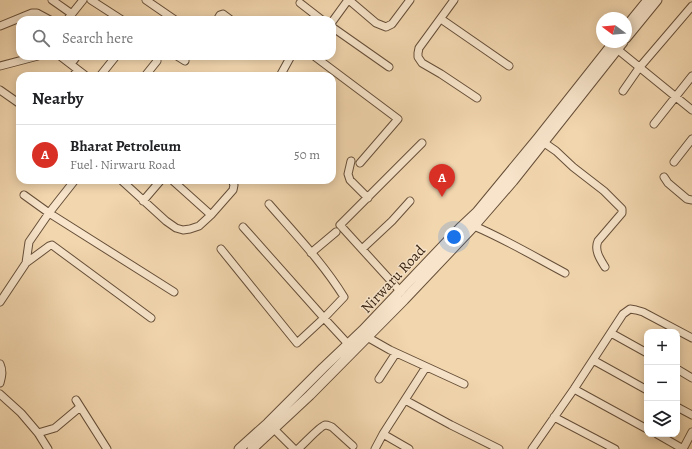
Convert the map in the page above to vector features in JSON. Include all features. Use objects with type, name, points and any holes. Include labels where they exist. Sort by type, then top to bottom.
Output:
[{"type":"street","points":[[52,0],[68,16]]},
{"type":"street","points":[[70,16],[84,0]]},
{"type":"street","points":[[90,0],[116,16]]},
{"type":"street","points":[[146,0],[169,16]]},
{"type":"street","points":[[336,17],[349,0],[376,23],[386,27],[392,24],[410,0]]},
{"type":"street","points":[[454,0],[419,48],[418,57],[422,63],[477,98]]},
{"type":"street","points":[[632,20],[648,0]]},
{"type":"street","points":[[632,31],[657,0]]},
{"type":"street","points":[[300,3],[317,16]]},
{"type":"street","points":[[622,91],[639,68],[692,6]]},
{"type":"street","points":[[25,16],[37,13],[43,16]]},
{"type":"street","points":[[441,19],[509,66]]},
{"type":"street","points":[[0,26],[16,20]]},
{"type":"street","points":[[336,30],[390,67]]},
{"type":"street","name":"Nirwaru Road","points":[[252,449],[310,395],[474,226],[513,181],[615,48]]},
{"type":"street","name":"Nirwaru Road","points":[[240,449],[401,292],[455,233],[477,212],[615,48]]},
{"type":"street","points":[[622,48],[639,68],[692,110]]},
{"type":"street","points":[[0,66],[23,60]]},
{"type":"street","points":[[66,60],[81,72]]},
{"type":"street","points":[[71,64],[74,60]]},
{"type":"street","points":[[103,72],[113,60]]},
{"type":"street","points":[[282,72],[290,60]]},
{"type":"street","points":[[319,60],[335,72]]},
{"type":"street","points":[[149,72],[157,62]]},
{"type":"street","points":[[336,72],[398,119],[360,163]]},
{"type":"street","points":[[654,124],[692,76]]},
{"type":"street","points":[[0,90],[16,101]]},
{"type":"street","points":[[674,162],[692,140]]},
{"type":"street","points":[[543,142],[604,191],[622,209],[622,213],[596,245],[597,251],[605,267]]},
{"type":"street","points":[[401,292],[340,226],[422,143]]},
{"type":"street","points":[[351,161],[348,174],[350,180],[368,198]]},
{"type":"street","points":[[664,177],[668,183],[687,199],[692,200]]},
{"type":"street","points":[[26,263],[29,242],[72,184]]},
{"type":"street","points":[[124,184],[176,228],[183,230],[190,230],[199,226],[233,190],[234,184]]},
{"type":"street","points":[[143,201],[158,184]]},
{"type":"street","points":[[176,184],[211,215]]},
{"type":"street","points":[[24,195],[49,213],[174,292]]},
{"type":"street","points":[[362,249],[392,221],[410,201]]},
{"type":"street","points":[[221,249],[297,343],[344,298],[337,286],[311,252],[269,204]]},
{"type":"street","points":[[474,226],[483,229],[565,274]]},
{"type":"street","points":[[243,227],[348,344]]},
{"type":"street","points":[[311,252],[336,232]]},
{"type":"street","points":[[0,302],[26,263],[52,245],[151,318]]},
{"type":"street","points":[[541,449],[533,448],[623,314],[630,309],[643,312],[692,338]]},
{"type":"street","points":[[611,333],[644,351]]},
{"type":"street","points":[[367,337],[396,353],[464,384]]},
{"type":"street","points":[[379,379],[396,353]]},
{"type":"street","points":[[593,360],[644,388]]},
{"type":"street","points":[[0,364],[2,376],[0,383]]},
{"type":"street","points":[[376,449],[383,434],[426,367]]},
{"type":"street","points":[[680,371],[692,378]]},
{"type":"street","points":[[574,389],[644,427]]},
{"type":"street","points":[[0,394],[21,413],[38,433],[48,449]]},
{"type":"street","points":[[76,400],[107,449]]},
{"type":"street","points":[[405,400],[499,449]]},
{"type":"street","points":[[38,433],[55,428],[80,407]]},
{"type":"street","points":[[680,409],[692,415]]},
{"type":"street","points":[[554,418],[615,449]]},
{"type":"street","points":[[298,449],[320,429],[328,425],[353,446]]},
{"type":"street","points":[[273,428],[294,449]]},
{"type":"street","points":[[662,437],[683,449],[690,441],[692,432]]},
{"type":"street","points":[[383,434],[409,449]]},
{"type":"place","name":"Bharat Petroleum","points":[[442,197]]}]
